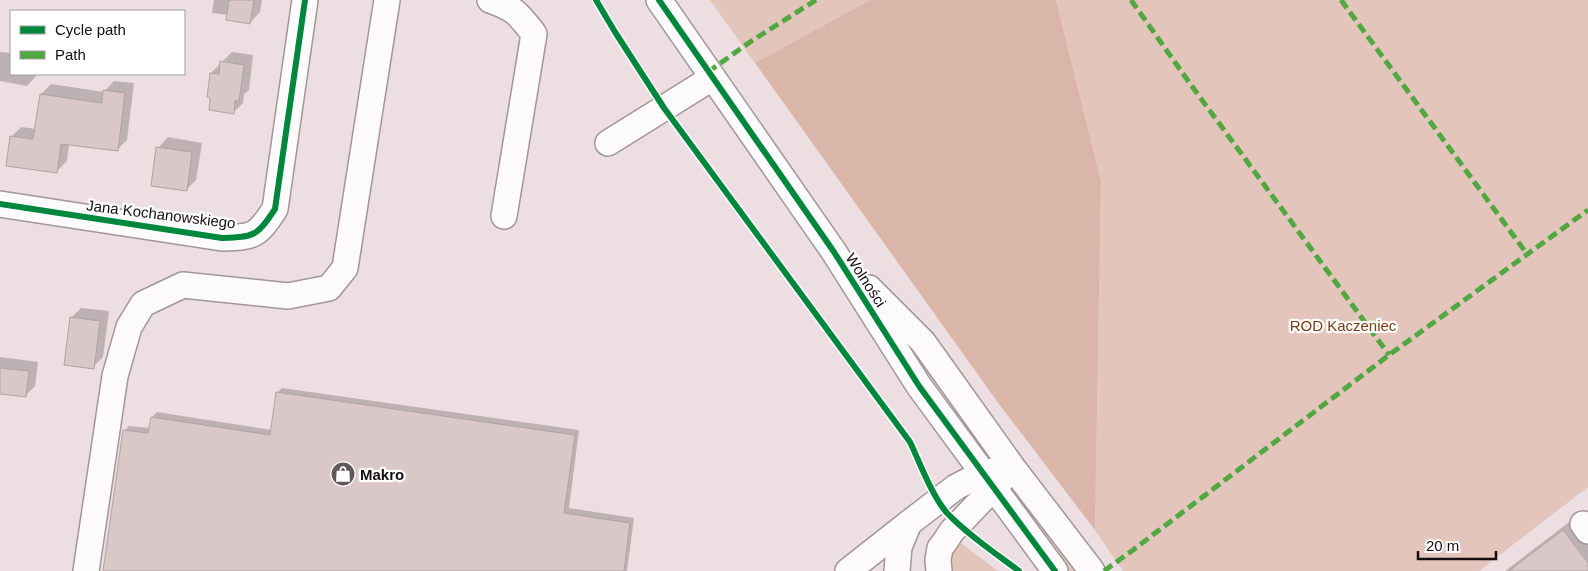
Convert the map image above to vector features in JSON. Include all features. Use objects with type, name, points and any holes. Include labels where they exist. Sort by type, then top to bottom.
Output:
[{"type":"street","name":"Jana Kochanowskiego","points":[[0,204],[222,238],[246,237],[262,229],[276,209],[305,0]]},
{"type":"street","points":[[86,571],[115,376],[129,327],[143,304],[183,284],[288,296],[329,288],[345,268],[387,0]]},
{"type":"street","points":[[490,0],[508,7],[519,14],[534,34],[504,216]]},
{"type":"street","name":"Wolności","points":[[659,0],[834,252],[919,386],[1055,571]]},
{"type":"street","points":[[608,142],[712,78]]},
{"type":"street","name":"Wolności","points":[[834,252],[923,342],[1013,468],[1092,571]]},
{"type":"street","points":[[848,571],[956,487],[988,480],[1013,468]]},
{"type":"street","points":[[939,571],[940,548],[988,480]]},
{"type":"street","points":[[897,571],[899,547],[909,523]]},
{"type":"green space","points":[[710,0],[870,0],[755,63]]},
{"type":"green space","name":"ROD Kaczeniec","points":[[1056,0],[1588,0],[1588,487],[1479,571],[1123,571],[1095,530],[1101,181]]},
{"type":"green space","points":[[1012,495],[1020,495],[1077,571],[1068,571]]},
{"type":"green space","points":[[957,540],[998,571],[952,571],[951,555]]},
{"type":"shaded area","points":[[870,0],[1056,0],[1101,181],[1095,530],[999,404],[755,63]]},
{"type":"building","points":[[229,0],[254,0],[250,24],[226,20]]},
{"type":"building","points":[[220,61],[244,65],[239,101],[235,101],[234,114],[209,110],[210,98],[207,97],[210,73],[219,74]]},
{"type":"building","points":[[103,90],[125,93],[118,151],[61,144],[57,173],[6,166],[10,136],[33,139],[40,94],[102,103]]},
{"type":"building","points":[[156,147],[192,152],[187,191],[151,186]]},
{"type":"building","points":[[70,317],[100,321],[94,369],[64,365]]},
{"type":"building","points":[[0,368],[29,371],[26,397],[0,394]]},
{"type":"building","name":"Makro","points":[[276,392],[575,435],[564,513],[630,523],[624,571],[103,571],[123,430],[148,433],[151,417],[270,435]]},
{"type":"building","points":[[1563,530],[1588,563],[1588,571],[1509,571]]},
{"type":"marked path","points":[[708,72],[750,42],[816,0]]},
{"type":"marked path","points":[[1131,0],[1389,355]]},
{"type":"marked path","points":[[1341,0],[1527,254]]},
{"type":"marked path","points":[[1104,571],[1389,355],[1588,210]]},
{"type":"cycle path","points":[[0,204],[222,238],[249,236],[259,230],[275,209],[305,0]]},
{"type":"cycle path","points":[[596,0],[664,108],[910,442],[931,489],[947,513],[982,544],[1019,571]]},
{"type":"cycle path","points":[[659,0],[834,252],[919,386],[1055,571]]},
{"type":"place","name":"Makro","points":[[343,474]]}]
